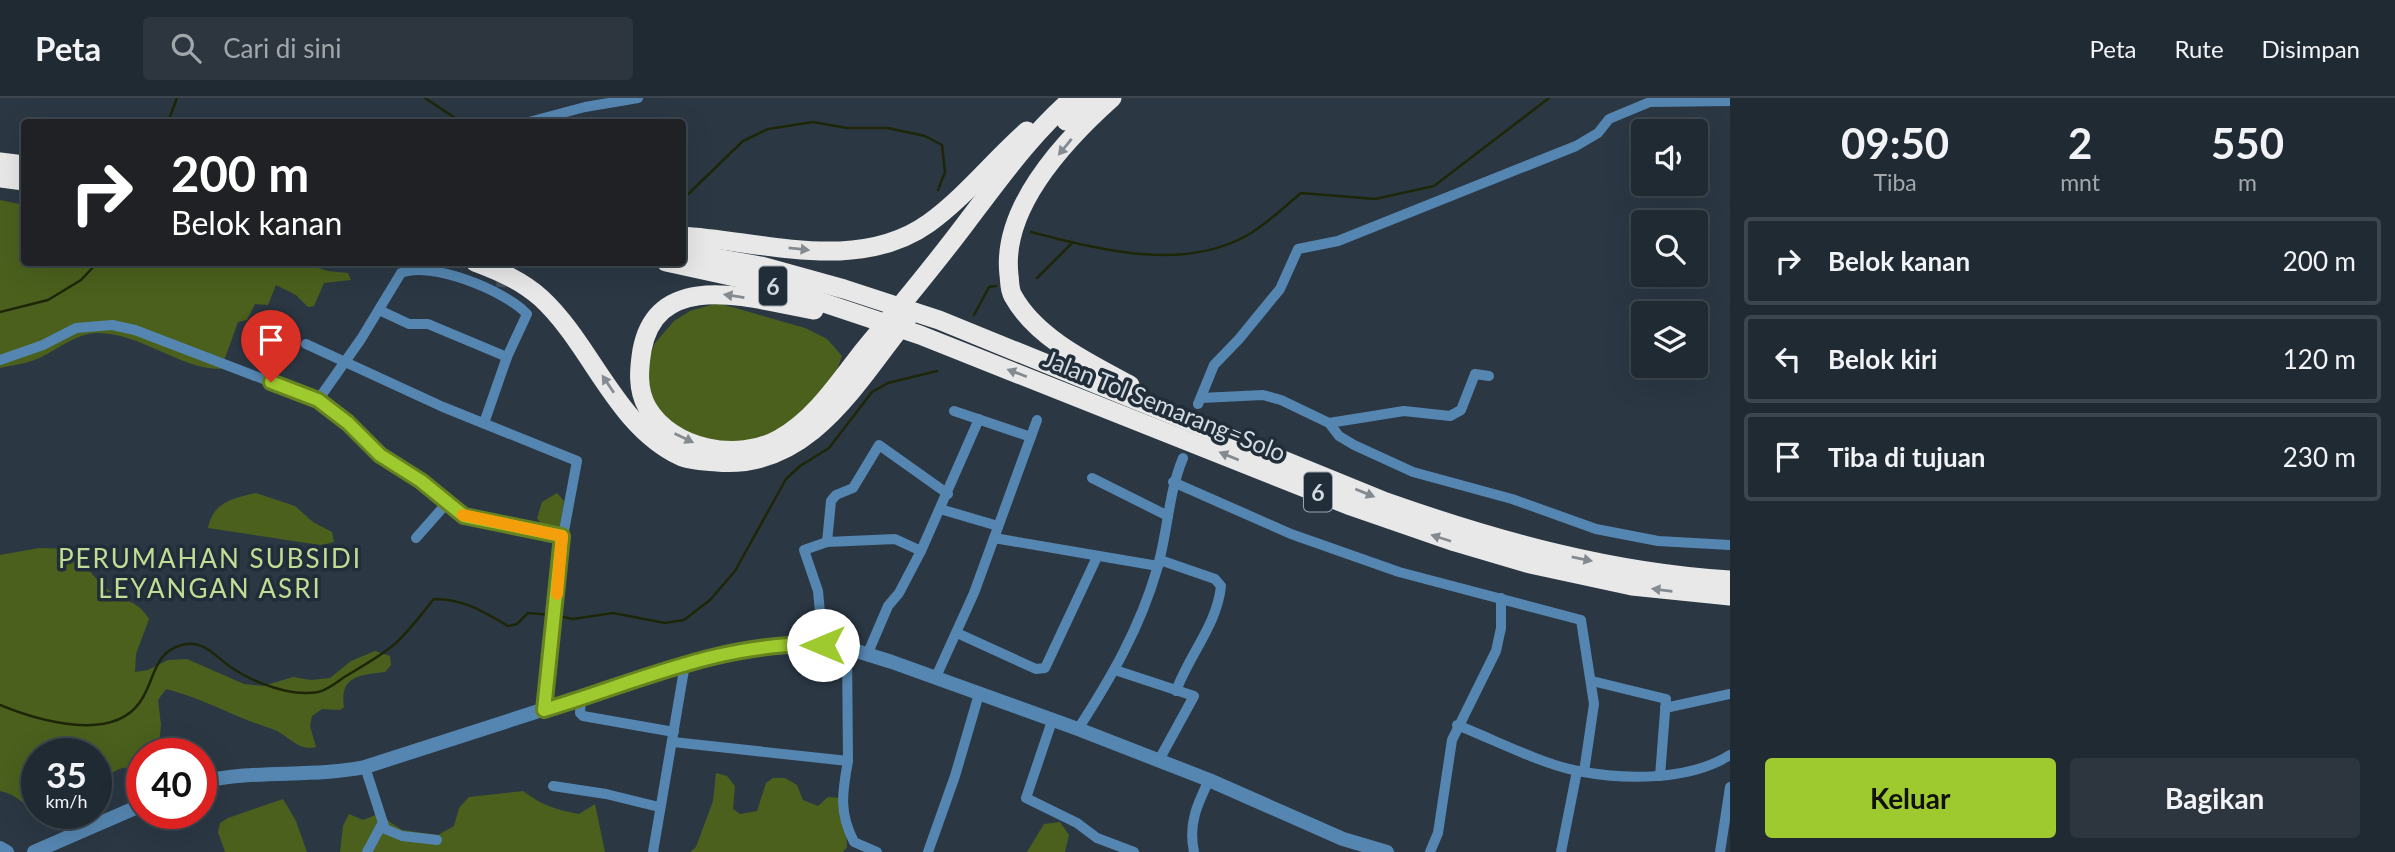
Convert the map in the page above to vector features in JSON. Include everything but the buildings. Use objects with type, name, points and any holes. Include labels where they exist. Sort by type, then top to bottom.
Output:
[{"type":"highway","points":[[686,236],[820,251],[867,249],[898,239],[928,223],[967,189],[1060,98]]},
{"type":"highway","points":[[875,321],[724,294],[696,294],[676,303],[656,319],[644,339],[639,366],[640,387],[647,407],[656,418],[673,433],[708,449],[731,451],[778,440],[800,425],[825,398],[1021,152],[1073,98]]},
{"type":"highway","points":[[485,266],[503,273],[541,298],[579,340],[624,408],[649,437],[682,458],[739,464],[765,459],[788,450],[826,419],[1036,155],[1091,98]]},
{"type":"highway","points":[[1112,98],[1067,145],[1021,208],[1012,227],[1007,255],[1011,292],[1020,307],[1051,338],[1096,367],[1239,442]]},
{"type":"highway","points":[[0,162],[21,165]]},
{"type":"highway","points":[[0,178],[21,181]]},
{"type":"highway","name":"Jalan Tol Semarang–Solo","points":[[686,253],[761,266],[939,320],[1386,502],[1453,526],[1539,551],[1637,569],[1730,580]]},
{"type":"highway","name":"Jalan Tol Semarang–Solo","points":[[684,266],[767,284],[920,335],[1406,527],[1543,567],[1632,586],[1730,596]]},
{"type":"street","points":[[540,119],[585,107],[638,98]]},
{"type":"street","points":[[1730,101],[1650,102],[1609,119],[1598,133],[1576,146],[1338,241],[1298,249],[1285,281],[1239,339],[1213,365],[1199,401],[1263,395],[1282,400],[1329,423],[1339,436],[1413,472],[1512,499],[1597,529],[1658,541],[1730,545]]},
{"type":"street","points":[[318,400],[401,273],[405,271],[473,281],[500,291],[527,314],[507,357],[484,423]]},
{"type":"street","points":[[379,310],[409,324],[428,324],[507,357]]},
{"type":"street","points":[[0,360],[43,345],[76,328],[112,325],[162,339],[219,364],[318,400],[348,423],[380,455],[421,481],[446,503],[473,519],[562,536]]},
{"type":"street","points":[[306,344],[443,407],[577,461],[562,536],[544,710]]},
{"type":"street","points":[[1329,423],[1404,411],[1450,415],[1461,410],[1475,374],[1489,376]]},
{"type":"street","points":[[954,411],[1031,437]]},
{"type":"street","points":[[867,654],[888,606],[899,593],[921,551],[979,419]]},
{"type":"street","points":[[935,679],[957,633],[1037,420]]},
{"type":"street","points":[[827,542],[831,501],[836,495],[853,488],[879,445],[948,494]]},
{"type":"street","points":[[1078,729],[1115,670],[1134,633],[1159,563],[1173,482],[1183,458]]},
{"type":"street","points":[[1092,478],[1168,516]]},
{"type":"street","points":[[1173,482],[1291,534],[1399,572],[1581,620],[1592,681],[1594,717],[1561,852]]},
{"type":"street","points":[[416,538],[446,503]]},
{"type":"street","points":[[940,509],[998,526]]},
{"type":"street","points":[[994,538],[1097,556],[1159,563],[1214,579],[1221,586],[1206,636],[1189,662],[1176,691]]},
{"type":"street","points":[[823,645],[818,591],[803,552],[805,549],[827,542],[895,539],[921,551]]},
{"type":"street","points":[[957,633],[1036,669],[1045,668],[1097,556]]},
{"type":"street","points":[[1430,852],[1438,833],[1447,760],[1457,725],[1496,651],[1501,628],[1501,598]]},
{"type":"street","points":[[217,779],[238,776],[323,774],[365,767],[685,664],[748,649],[800,644],[823,645],[867,654],[1078,729],[1209,780],[1343,839],[1387,852]]},
{"type":"street","points":[[847,648],[848,761],[842,793],[844,822],[854,842],[877,852]]},
{"type":"street","points":[[653,852],[685,664]]},
{"type":"street","points":[[1115,670],[1176,691],[1193,694],[1194,701],[1159,760]]},
{"type":"street","points":[[1592,681],[1666,699],[1660,776]]},
{"type":"street","points":[[928,852],[955,776],[978,694]]},
{"type":"street","points":[[1665,708],[1730,694]]},
{"type":"street","points":[[581,699],[580,713],[583,716],[674,737],[848,761]]},
{"type":"street","points":[[1052,721],[1026,799],[1077,823],[1097,838],[1134,852]]},
{"type":"street","points":[[1457,725],[1580,771],[1660,776],[1693,772],[1716,764],[1730,755]]},
{"type":"street","points":[[365,767],[382,824],[389,832],[437,840]]},
{"type":"street","points":[[1194,852],[1192,820],[1209,780]]},
{"type":"street","points":[[553,786],[606,794],[659,807]]},
{"type":"street","points":[[1720,852],[1727,830],[1730,787]]},
{"type":"street","points":[[34,852],[126,812]]},
{"type":"street","points":[[367,852],[382,824]]},
{"type":"street","points":[[0,848],[7,852]]},
{"type":"green space","points":[[0,200],[21,204],[21,266],[312,266],[348,273],[351,280],[324,283],[314,306],[308,307],[296,295],[276,285],[268,305],[255,304],[247,320],[238,322],[221,369],[190,363],[129,339],[97,333],[74,339],[33,361],[0,368]]},
{"type":"green space","points":[[718,303],[805,328],[827,339],[842,356],[837,370],[812,406],[760,441],[707,442],[660,417],[654,410],[646,365],[655,343],[674,321],[690,311]]},
{"type":"green space","points":[[256,493],[295,506],[313,522],[332,532],[334,542],[322,545],[208,528],[214,512],[219,507],[232,499]]},
{"type":"green space","points":[[557,493],[564,501],[560,526],[556,530],[542,525],[537,518],[542,502]]},
{"type":"green space","points":[[39,548],[73,549],[90,572],[105,586],[136,605],[149,619],[136,654],[135,672],[148,670],[168,660],[187,659],[244,684],[263,686],[293,677],[311,680],[330,678],[351,661],[375,651],[390,656],[391,665],[385,672],[360,676],[348,683],[343,697],[344,707],[340,710],[322,709],[312,716],[310,726],[316,747],[311,748],[300,746],[273,729],[166,689],[158,700],[160,738],[126,738],[126,768],[112,773],[112,738],[21,738],[21,801],[0,791],[0,555]]},
{"type":"green space","points":[[716,773],[727,776],[735,786],[733,809],[740,814],[757,811],[766,783],[773,778],[785,778],[797,785],[803,800],[818,806],[828,797],[839,798],[847,847],[843,852],[690,852],[696,847],[713,801]]},
{"type":"green space","points":[[523,791],[550,806],[579,814],[595,804],[605,852],[340,852],[343,826],[349,814],[363,820],[378,814],[402,830],[438,835],[454,826],[459,808],[469,797]]},
{"type":"green space","points":[[283,799],[296,821],[307,852],[225,852],[218,832],[220,823]]},
{"type":"green space","points":[[1060,822],[1069,835],[1065,852],[1027,852],[1044,824]]},
{"type":"waterway","points":[[169,119],[177,98]]},
{"type":"waterway","points":[[425,98],[456,119]]},
{"type":"waterway","points":[[1031,232],[1084,245],[1139,254],[1194,253],[1221,247],[1253,232],[1301,193],[1375,199],[1434,186],[1549,98]]},
{"type":"waterway","points":[[686,196],[743,141],[768,129],[813,122],[847,128],[888,128],[925,136],[942,145],[945,172],[938,190]]},
{"type":"waterway","points":[[1037,278],[1073,242]]},
{"type":"waterway","points":[[0,312],[48,300],[81,280],[94,266]]},
{"type":"waterway","points":[[974,315],[989,287],[996,286]]},
{"type":"waterway","points":[[558,616],[573,619],[613,613],[665,623],[684,620],[710,600],[735,571],[786,479],[800,466],[829,448],[872,392],[888,383],[937,371]]},
{"type":"waterway","points":[[0,705],[33,717],[73,725],[111,722],[127,715],[140,702],[165,654],[190,644],[209,650],[232,668],[262,684],[285,691],[318,692],[391,647],[434,599],[464,604],[508,626],[517,624],[528,613],[552,615]]},
{"type":"tunnel","points":[[501,287],[504,266]]},
{"type":"slow traffic","points":[[463,515],[562,536],[557,594]]},
{"type":"district","name":"PERUMAHAN SUBSIDI LEYANGAN ASRI","points":[[210,572]]},
{"type":"route","points":[[271,382],[318,400],[348,423],[380,455],[421,481],[464,516],[562,536],[544,710],[685,664],[748,649],[800,644],[823,645]]}]
